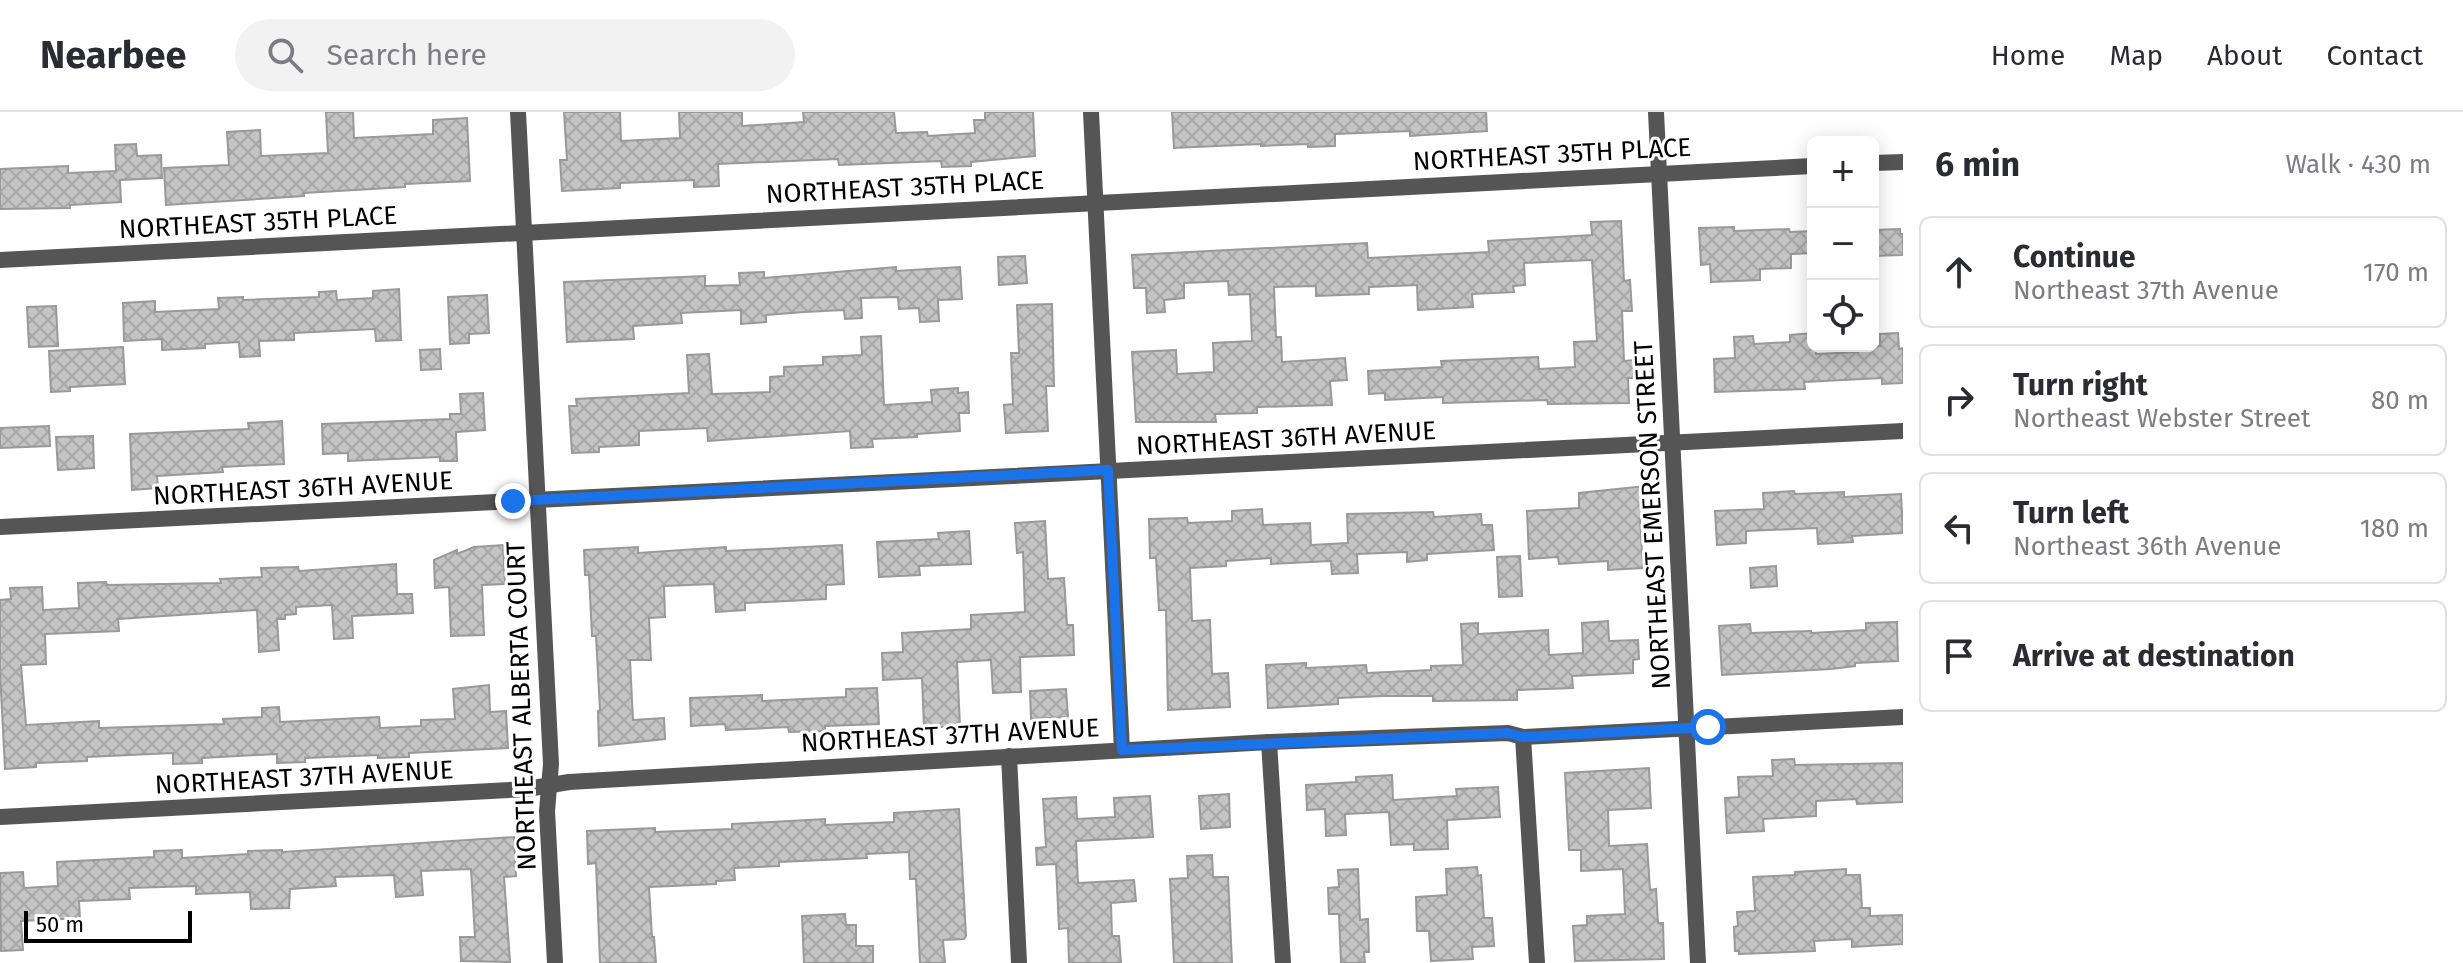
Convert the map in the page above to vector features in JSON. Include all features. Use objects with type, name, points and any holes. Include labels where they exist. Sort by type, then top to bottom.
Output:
[{"type":"street","name":"NORTHEAST ALBERTA COURT","points":[[518,112],[551,764],[547,811],[555,963]]},
{"type":"street","points":[[1091,112],[1122,750]]},
{"type":"street","name":"NORTHEAST EMERSON STREET","points":[[1656,112],[1698,963]]},
{"type":"street","points":[[1879,163],[1903,162]]},
{"type":"street","name":"NORTHEAST 35TH PLACE","points":[[0,260],[1096,200],[1807,166]]},
{"type":"street","name":"NORTHEAST 36TH AVENUE","points":[[0,527],[1903,431]]},
{"type":"street","name":"NORTHEAST 37TH AVENUE","points":[[0,817],[513,790],[569,782],[1269,742],[1508,733],[1523,737],[1903,717]]},
{"type":"street","points":[[1523,737],[1537,963]]},
{"type":"street","points":[[1269,742],[1283,963]]},
{"type":"street","points":[[1009,756],[1019,963]]},
{"type":"building","points":[[326,112],[353,112],[354,138],[433,134],[433,120],[467,118],[470,181],[166,205],[164,168],[229,165],[227,132],[260,130],[261,156],[328,153]]},
{"type":"building","points":[[564,112],[620,112],[621,141],[680,138],[679,112],[742,112],[742,126],[804,122],[803,112],[894,112],[896,133],[927,132],[928,136],[975,133],[974,120],[985,120],[985,112],[1033,112],[1035,156],[971,162],[971,166],[942,167],[941,161],[839,165],[838,159],[718,164],[719,186],[694,187],[694,180],[620,183],[620,188],[562,191],[560,160],[567,160]]},
{"type":"building","points":[[1172,112],[1486,112],[1487,131],[1410,136],[1410,131],[1335,134],[1335,146],[1261,144],[1174,148]]},
{"type":"building","points":[[136,144],[137,156],[161,155],[162,178],[120,180],[121,202],[70,205],[70,208],[0,209],[0,169],[68,166],[68,173],[116,171],[115,145]]},
{"type":"building","points":[[1621,221],[1624,281],[1630,280],[1632,311],[1622,311],[1624,361],[1633,360],[1633,378],[1628,378],[1629,403],[1548,404],[1547,400],[1443,403],[1443,397],[1385,400],[1385,393],[1369,394],[1368,371],[1442,367],[1441,361],[1538,357],[1539,369],[1575,367],[1574,342],[1597,341],[1592,260],[1524,263],[1525,285],[1513,286],[1514,292],[1472,294],[1473,307],[1418,310],[1417,285],[1369,287],[1369,294],[1316,296],[1316,286],[1274,287],[1276,337],[1281,337],[1282,362],[1345,358],[1347,380],[1330,381],[1332,405],[1257,407],[1257,413],[1215,414],[1216,422],[1136,422],[1132,352],[1176,350],[1177,374],[1214,372],[1213,343],[1252,341],[1250,294],[1229,295],[1228,281],[1184,283],[1184,298],[1164,300],[1165,312],[1147,313],[1146,288],[1134,288],[1132,255],[1367,243],[1368,258],[1489,252],[1488,241],[1592,235],[1591,222]]},
{"type":"building","points":[[1699,228],[1807,231],[1807,253],[1791,254],[1791,268],[1760,269],[1760,280],[1711,282],[1710,264],[1701,265]]},
{"type":"building","points":[[1900,229],[1900,234],[1903,234],[1903,255],[1879,256],[1879,230]]},
{"type":"building","points":[[1025,256],[1027,283],[999,285],[998,257]]},
{"type":"building","points":[[896,267],[896,271],[960,267],[962,299],[938,300],[939,321],[920,322],[919,308],[899,309],[898,297],[861,298],[862,318],[845,319],[844,310],[766,315],[766,322],[741,324],[741,310],[681,313],[682,323],[633,326],[634,339],[567,342],[564,282],[705,276],[705,286],[740,285],[739,273],[764,272],[764,278]]},
{"type":"building","points":[[399,289],[401,340],[376,341],[375,329],[294,333],[294,340],[259,341],[260,356],[240,357],[239,342],[205,344],[205,348],[162,350],[162,339],[124,341],[123,303],[155,301],[155,312],[219,309],[218,298],[319,297],[319,292],[336,291],[337,300],[373,298],[373,291]]},
{"type":"building","points":[[487,295],[489,333],[469,334],[469,343],[450,344],[448,297]]},
{"type":"building","points":[[1052,304],[1054,386],[1046,386],[1048,431],[1006,433],[1004,405],[1013,404],[1011,353],[1019,353],[1017,305]]},
{"type":"building","points":[[56,306],[58,346],[29,347],[27,307]]},
{"type":"building","points":[[1898,333],[1899,349],[1903,348],[1903,383],[1882,384],[1882,378],[1804,382],[1805,389],[1715,392],[1714,359],[1735,358],[1734,337],[1753,336],[1754,344],[1790,342],[1790,335],[1807,334],[1807,352],[1816,354],[1879,352],[1880,334]]},
{"type":"building","points":[[881,336],[884,405],[932,402],[931,390],[958,388],[958,393],[968,392],[969,413],[959,413],[960,431],[872,439],[873,447],[851,448],[850,431],[708,441],[707,428],[639,431],[639,445],[599,447],[599,452],[572,453],[569,406],[577,406],[576,399],[689,393],[687,355],[709,354],[712,394],[770,392],[770,377],[784,376],[784,367],[823,365],[823,357],[862,355],[861,337]]},
{"type":"building","points":[[123,347],[125,384],[70,387],[70,391],[51,392],[49,351]]},
{"type":"building","points":[[440,349],[441,369],[421,370],[420,350]]},
{"type":"building","points":[[483,393],[485,430],[456,432],[457,461],[440,461],[440,457],[348,461],[348,453],[323,454],[322,424],[450,419],[450,414],[461,414],[460,394]]},
{"type":"building","points":[[282,421],[284,464],[222,467],[223,472],[157,476],[158,488],[132,490],[130,434],[249,429],[248,423]]},
{"type":"building","points":[[49,426],[50,446],[0,448],[0,428]]},
{"type":"building","points":[[93,436],[94,468],[58,470],[56,437]]},
{"type":"building","points":[[1645,486],[1646,519],[1640,519],[1643,568],[1608,570],[1608,561],[1559,564],[1558,557],[1529,559],[1527,511],[1579,508],[1579,493]]},
{"type":"building","points":[[1794,491],[1795,494],[1844,492],[1844,497],[1901,494],[1903,533],[1852,536],[1853,542],[1818,544],[1817,528],[1746,531],[1746,543],[1717,545],[1715,511],[1764,509],[1763,493]]},
{"type":"building","points":[[1262,509],[1263,525],[1310,523],[1311,545],[1348,543],[1347,514],[1433,512],[1434,517],[1481,514],[1482,525],[1492,525],[1494,550],[1427,554],[1427,560],[1407,562],[1407,552],[1357,554],[1358,573],[1332,574],[1331,561],[1271,564],[1271,558],[1226,561],[1226,566],[1190,568],[1192,621],[1210,620],[1212,674],[1228,673],[1230,707],[1168,710],[1166,610],[1159,610],[1156,558],[1150,558],[1149,519],[1187,518],[1188,523],[1232,521],[1232,511]]},
{"type":"building","points":[[1045,521],[1048,579],[1064,578],[1067,625],[1073,625],[1074,655],[1020,657],[1021,692],[993,693],[991,660],[957,662],[960,726],[924,728],[922,678],[883,680],[882,653],[903,652],[902,633],[971,629],[971,615],[1025,612],[1023,552],[1017,553],[1015,523]]},
{"type":"building","points":[[969,531],[971,564],[919,566],[920,575],[879,577],[877,542],[939,539],[938,533]]},
{"type":"building","points":[[503,545],[505,584],[482,585],[484,635],[451,636],[449,587],[435,588],[434,560],[457,550],[457,554],[474,547]]},
{"type":"building","points":[[842,545],[844,584],[826,585],[826,599],[745,603],[745,610],[716,612],[714,584],[664,586],[665,617],[649,618],[651,660],[630,660],[633,720],[664,718],[665,739],[599,746],[596,636],[592,636],[589,575],[585,575],[584,550],[638,547],[638,553],[726,547],[726,551]]},
{"type":"building","points":[[1520,556],[1522,596],[1499,597],[1497,557]]},
{"type":"building","points":[[396,564],[397,594],[412,594],[413,613],[352,616],[353,638],[334,639],[332,605],[296,607],[296,614],[277,619],[279,650],[259,652],[257,610],[118,619],[119,631],[45,634],[46,664],[21,665],[26,725],[99,721],[99,728],[224,724],[223,719],[262,717],[262,708],[279,707],[280,722],[379,717],[380,728],[421,726],[421,720],[455,719],[453,689],[489,685],[490,712],[506,711],[508,748],[409,753],[409,757],[305,758],[305,762],[277,763],[277,754],[202,758],[202,763],[173,764],[173,753],[87,757],[87,761],[36,763],[36,767],[5,769],[0,600],[11,599],[10,588],[42,587],[43,610],[79,608],[78,583],[221,583],[220,579],[262,577],[261,568],[298,567],[299,571]]},
{"type":"building","points":[[1776,566],[1777,586],[1751,588],[1750,568]]},
{"type":"building","points":[[1608,621],[1609,641],[1638,640],[1639,659],[1633,660],[1633,673],[1572,676],[1573,688],[1517,690],[1517,700],[1433,701],[1433,696],[1383,696],[1338,698],[1338,704],[1268,708],[1266,665],[1306,663],[1306,668],[1366,665],[1367,673],[1463,665],[1461,624],[1478,623],[1478,634],[1548,630],[1549,655],[1583,653],[1582,623]]},
{"type":"building","points":[[1897,622],[1898,661],[1855,663],[1855,666],[1831,669],[1722,675],[1719,626],[1750,624],[1751,633],[1811,633],[1866,630],[1866,623]]},
{"type":"building","points":[[877,688],[879,724],[825,726],[825,731],[789,732],[788,727],[726,730],[725,724],[691,726],[690,698],[762,695],[762,701],[846,697],[846,689]]},
{"type":"building","points":[[1066,689],[1068,717],[1031,719],[1030,691]]},
{"type":"building","points":[[1794,759],[1795,765],[1903,763],[1903,802],[1857,804],[1856,799],[1816,801],[1816,816],[1763,819],[1764,831],[1727,833],[1725,798],[1739,797],[1738,777],[1773,776],[1772,760]]},
{"type":"building","points":[[1649,768],[1651,808],[1608,810],[1609,846],[1647,844],[1650,890],[1656,889],[1658,923],[1663,923],[1664,959],[1575,961],[1573,926],[1587,925],[1587,916],[1625,914],[1623,869],[1581,871],[1581,850],[1569,850],[1565,773]]},
{"type":"building","points":[[1392,775],[1393,800],[1457,796],[1456,789],[1498,787],[1500,817],[1447,820],[1448,849],[1414,850],[1414,844],[1391,845],[1389,812],[1345,814],[1346,835],[1326,836],[1325,809],[1307,810],[1306,785],[1356,782],[1356,777]]},
{"type":"building","points":[[1229,794],[1230,827],[1201,829],[1199,796]]},
{"type":"building","points":[[1150,796],[1153,837],[1076,841],[1078,883],[1134,880],[1136,901],[1111,903],[1112,936],[1119,936],[1121,963],[1069,963],[1068,928],[1059,929],[1056,864],[1037,865],[1036,848],[1046,847],[1043,799],[1076,797],[1077,819],[1115,817],[1114,798]]},
{"type":"building","points":[[959,809],[966,936],[964,939],[943,940],[945,963],[920,963],[916,879],[910,879],[909,852],[734,868],[735,880],[716,881],[716,884],[649,887],[656,963],[600,963],[596,863],[588,864],[587,831],[732,829],[732,824],[825,819],[825,825],[894,822],[894,813]]},
{"type":"building","points":[[514,837],[516,876],[504,877],[510,962],[461,961],[460,937],[475,937],[471,869],[421,871],[423,895],[396,897],[394,875],[335,877],[336,886],[290,889],[289,908],[251,909],[250,892],[196,894],[196,886],[129,888],[130,899],[79,901],[80,918],[21,921],[23,950],[1,951],[0,873],[23,872],[24,888],[58,886],[57,862],[154,857],[154,851],[182,850],[182,858],[248,854],[248,851],[282,852]]},
{"type":"building","points":[[1212,855],[1213,877],[1228,877],[1232,963],[1174,963],[1170,879],[1188,878],[1187,856]]},
{"type":"building","points":[[1477,867],[1478,876],[1481,875],[1484,918],[1492,918],[1494,946],[1472,947],[1473,959],[1431,961],[1429,931],[1417,931],[1416,897],[1447,895],[1446,869]]},
{"type":"building","points":[[1358,869],[1360,920],[1368,919],[1369,952],[1364,952],[1365,963],[1341,963],[1339,914],[1329,914],[1328,888],[1339,887],[1338,870]]},
{"type":"building","points":[[1846,869],[1846,875],[1860,875],[1862,908],[1870,908],[1870,916],[1903,915],[1903,944],[1852,947],[1852,939],[1814,941],[1815,951],[1739,954],[1735,951],[1737,912],[1755,911],[1753,877]]},
{"type":"building","points":[[845,914],[846,925],[856,925],[856,946],[873,946],[873,963],[804,963],[802,916]]},
{"type":"route","points":[[513,501],[1108,470],[1122,750],[1508,733],[1523,737],[1708,727]]}]
